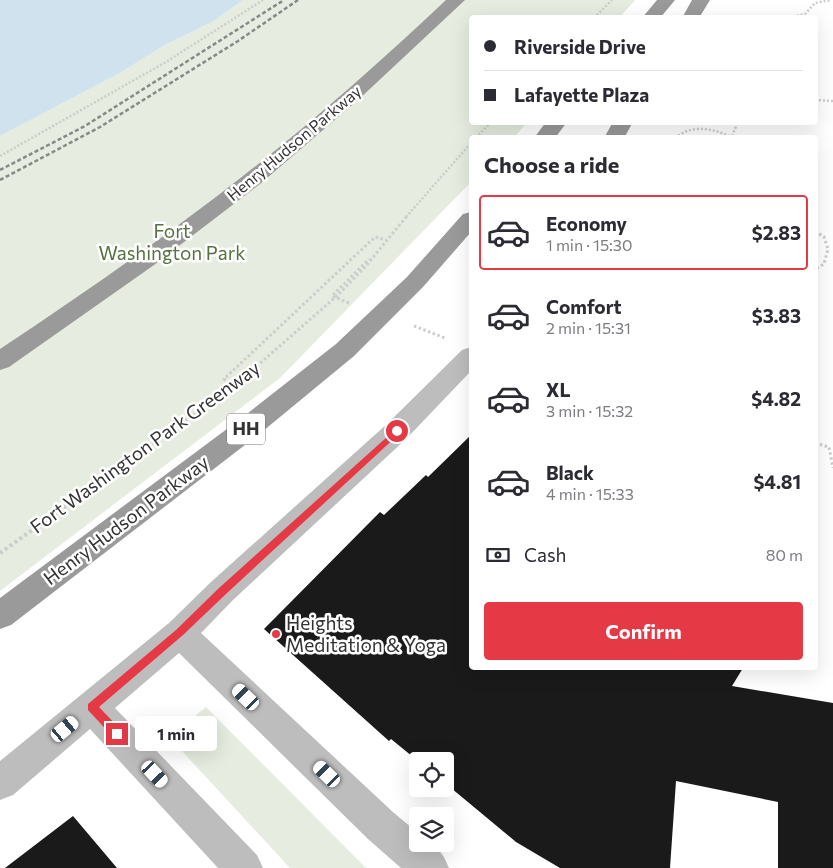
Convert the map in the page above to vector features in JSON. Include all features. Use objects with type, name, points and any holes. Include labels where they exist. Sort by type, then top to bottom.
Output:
[{"type":"highway","name":"Henry Hudson Parkway","points":[[0,361],[144,261],[279,158],[341,105],[456,0]]},
{"type":"highway","points":[[653,15],[666,0]]},
{"type":"highway","points":[[692,15],[701,0]]},
{"type":"highway","points":[[546,135],[555,125]]},
{"type":"highway","name":"Henry Hudson Parkway","points":[[0,616],[253,424],[345,350],[415,282],[469,222]]},
{"type":"main road","points":[[0,783],[180,633],[230,584],[397,431],[469,358]]},
{"type":"main road","points":[[180,633],[381,826],[430,868]]},
{"type":"main road","points":[[92,707],[244,868]]},
{"type":"path","points":[[0,156],[128,86],[208,38],[263,0]]},
{"type":"path","points":[[597,15],[612,0]]},
{"type":"path","points":[[800,15],[805,14],[815,3],[831,0]]},
{"type":"path","points":[[818,100],[833,101]]},
{"type":"path","points":[[479,135],[489,125]]},
{"type":"path","points":[[678,135],[682,130],[690,128],[710,130],[726,135]]},
{"type":"path","name":"Fort Washington Park Greenway","points":[[0,553],[234,386],[365,268],[398,226],[469,145]]},
{"type":"path","points":[[818,233],[824,236],[828,243],[828,252],[824,264],[818,267]]},
{"type":"path","points":[[234,386],[224,379],[375,237],[387,241],[332,296]]},
{"type":"path","points":[[828,252],[833,253]]},
{"type":"path","points":[[818,444],[829,447],[833,468]]},
{"type":"green space","name":"Fort Washington Park","points":[[243,0],[635,0],[622,15],[469,15],[469,125],[525,125],[516,135],[469,135],[469,184],[280,378],[0,591],[0,136],[120,73],[163,46],[212,22]]},
{"type":"green space","points":[[206,707],[366,868],[290,868],[169,737]]},
{"type":"water","points":[[0,0],[243,0],[212,22],[163,46],[120,73],[0,136]]},
{"type":"building","points":[[469,437],[469,670],[742,670],[732,686],[833,703],[833,868],[778,868],[778,802],[676,781],[670,868],[560,868],[516,842],[454,790],[454,752],[409,752],[409,754],[391,739],[389,741],[264,629],[380,512],[384,515],[426,475],[428,477]]},
{"type":"building","points":[[73,816],[117,868],[5,868]]},
{"type":"railway","points":[[0,170],[85,126],[284,0]]},
{"type":"railway","points":[[0,180],[100,127],[238,41],[298,0]]},
{"type":"place","name":"Heights Meditation & Yoga","points":[[276,634]]},
{"type":"route","points":[[117,734],[92,707],[180,633],[222,591],[397,431]]}]
